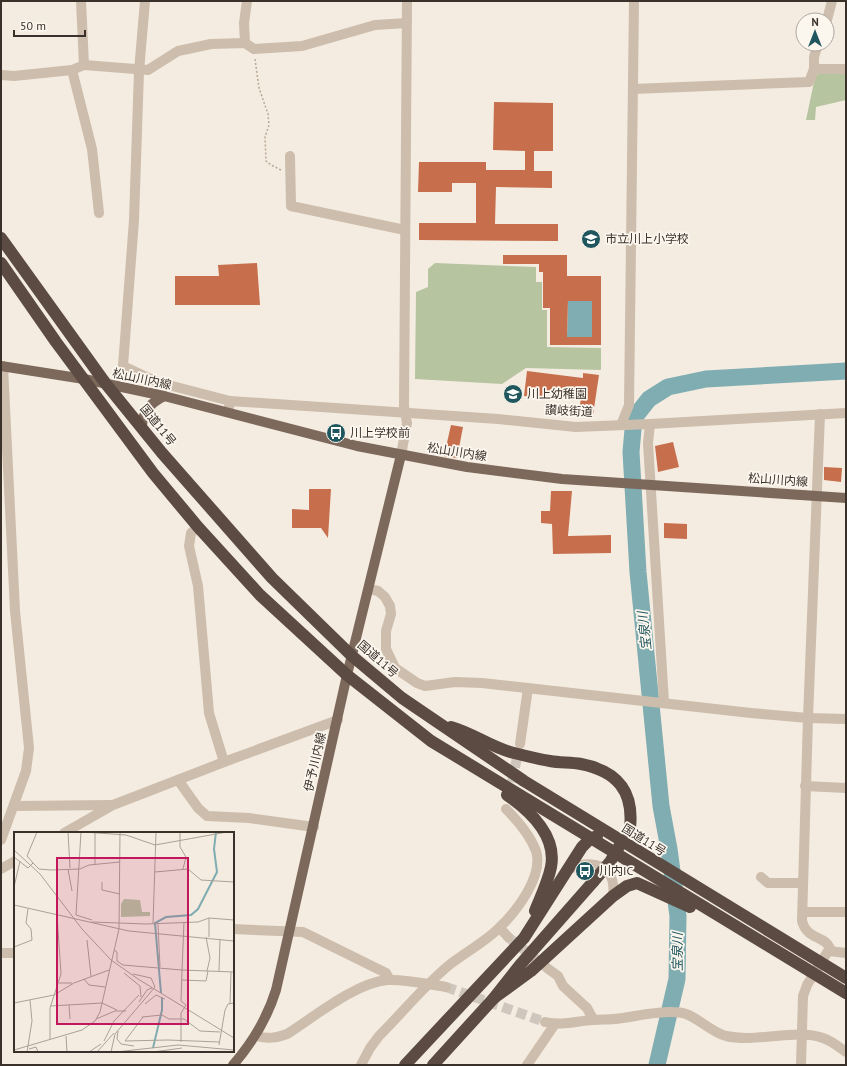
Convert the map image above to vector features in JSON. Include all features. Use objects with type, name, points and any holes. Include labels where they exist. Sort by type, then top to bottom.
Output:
[{"type":"highway","name":"国道11号","points":[[1,238],[106,384],[142,426],[162,453],[267,573],[352,656],[402,698],[524,781],[683,880],[846,978]]},
{"type":"highway","points":[[1,263],[153,473],[198,527],[260,595],[347,675],[431,741],[666,884],[688,902]]},
{"type":"highway","points":[[433,1065],[494,998],[520,964],[610,862],[630,828],[632,812],[628,796],[620,784],[609,774],[580,764],[550,761],[512,753],[459,730],[440,725]]},
{"type":"highway","points":[[431,741],[441,754],[491,784],[518,803],[538,822],[547,836],[551,852],[552,866],[548,881],[524,938]]},
{"type":"highway","points":[[405,1065],[524,938],[582,847],[590,839],[600,834],[615,838]]},
{"type":"highway","points":[[494,998],[531,971],[613,896],[627,886],[637,883],[710,912],[815,973],[846,993]]},
{"type":"main road","name":"松山川内線","points":[[2,366],[84,379],[164,396],[357,446],[401,455],[528,476],[846,498]]},
{"type":"main road","points":[[142,426],[143,417],[146,410],[153,402],[164,396]]},
{"type":"main road","name":"伊予川内線","points":[[233,1065],[256,1036],[270,1008],[276,990],[291,930],[347,675],[401,455]]},
{"type":"street","points":[[81,1],[84,65]]},
{"type":"street","points":[[139,71],[145,1]]},
{"type":"street","points":[[245,43],[244,23],[247,1]]},
{"type":"street","points":[[401,455],[407,423],[405,413],[405,230],[407,1]]},
{"type":"street","points":[[623,425],[629,401],[634,1]]},
{"type":"street","points":[[829,12],[832,1]]},
{"type":"street","points":[[1,75],[14,76],[72,70],[84,65],[139,71],[148,70],[182,49],[211,44],[245,43],[254,49],[302,46],[375,25],[407,23]]},
{"type":"street","points":[[633,89],[809,82],[814,69],[816,52]]},
{"type":"street","points":[[814,69],[846,69]]},
{"type":"street","points":[[72,70],[92,149],[98,213]]},
{"type":"street","name":"讃岐街道","points":[[139,71],[134,220],[123,366],[158,382],[230,401],[576,426],[649,424],[846,412]]},
{"type":"street","points":[[290,156],[291,206],[405,230]]},
{"type":"street","points":[[1,840],[26,771],[29,748],[15,611],[2,366]]},
{"type":"street","points":[[228,412],[230,401]]},
{"type":"street","points":[[801,1065],[803,996],[830,948],[826,943],[806,931],[802,921],[805,786],[818,496],[820,414]]},
{"type":"street","points":[[649,424],[649,485],[662,702]]},
{"type":"street","points":[[198,527],[191,533],[189,546],[198,586],[209,713],[224,762]]},
{"type":"street","points":[[369,589],[378,591],[385,597],[390,606],[391,614],[385,639],[390,660],[395,668],[417,684],[434,686],[445,683],[468,682],[662,702],[751,713],[808,718],[846,719]]},
{"type":"street","points":[[520,744],[528,688]]},
{"type":"street","points":[[66,832],[113,805],[338,720]]},
{"type":"street","points":[[178,780],[198,808],[207,816],[249,818],[314,827]]},
{"type":"street","points":[[805,786],[846,788]]},
{"type":"street","points":[[14,806],[113,805]]},
{"type":"street","points":[[361,1065],[370,1048],[429,984],[447,966],[500,928],[522,900],[535,876],[538,864],[536,852],[518,821],[506,809]]},
{"type":"street","points":[[1,869],[14,862]]},
{"type":"street","points":[[566,871],[583,864],[594,864],[607,869],[613,878],[613,896]]},
{"type":"street","points":[[761,877],[768,883],[803,883]]},
{"type":"street","points":[[802,912],[846,912]]},
{"type":"street","points":[[500,928],[508,937]]},
{"type":"street","points":[[234,929],[291,930],[303,932],[386,973],[390,980]]},
{"type":"street","points":[[829,952],[846,953]]},
{"type":"street","points":[[1,953],[14,953]]},
{"type":"street","points":[[547,968],[558,976],[562,986],[587,1008],[594,1019]]},
{"type":"street","points":[[256,1036],[276,1038],[287,1034],[344,997],[375,982],[390,980],[446,986]]},
{"type":"street","points":[[545,1022],[555,1024],[594,1019],[604,1020],[656,1013],[680,1013],[687,1014],[715,1032],[726,1036],[760,1038],[802,1035],[822,1037],[846,1052]]},
{"type":"street","points":[[527,1065],[555,1024]]},
{"type":"path","points":[[254,49],[259,88],[268,114],[269,125],[265,137],[266,161],[290,175]]},
{"type":"green space","points":[[819,73],[846,73],[846,100],[816,107],[815,120],[806,120],[815,77]]},
{"type":"green space","points":[[435,263],[536,267],[536,282],[542,282],[542,310],[547,310],[547,347],[601,348],[601,370],[526,368],[502,384],[415,379],[416,292],[428,287],[428,269]]},
{"type":"water","points":[[568,301],[592,301],[592,337],[567,337]]},
{"type":"building","points":[[494,102],[553,103],[553,151],[534,151],[534,171],[552,171],[552,188],[496,187],[495,224],[558,224],[558,241],[419,240],[419,223],[476,223],[476,183],[452,183],[452,192],[418,192],[419,162],[486,162],[486,170],[525,170],[525,151],[493,150]]},
{"type":"building","points":[[503,255],[567,255],[567,276],[601,276],[601,345],[550,345],[550,308],[543,308],[543,272],[539,272],[539,264],[503,264]],"holes":[[[568,301],[592,301],[592,337],[567,337]]]},
{"type":"building","points":[[257,263],[260,305],[175,305],[175,276],[219,276],[218,265]]},
{"type":"building","points":[[527,371],[583,378],[583,373],[599,375],[593,415],[579,413],[581,397],[546,392],[545,399],[524,396]]},
{"type":"building","points":[[451,425],[463,427],[457,458],[444,456]]},
{"type":"building","points":[[673,442],[679,467],[658,472],[655,446]]},
{"type":"building","points":[[824,467],[842,468],[841,482],[824,480]]},
{"type":"building","points":[[309,489],[331,489],[328,538],[321,528],[292,528],[292,509],[309,510]]},
{"type":"building","points":[[551,491],[572,491],[568,536],[611,535],[611,553],[553,554],[552,524],[541,523],[541,511],[550,511]]},
{"type":"building","points":[[664,523],[687,524],[687,539],[664,538]]},
{"type":"waterway","name":"宝泉川","points":[[657,1065],[677,979],[678,916],[669,849],[661,806],[638,572],[631,452],[634,418],[649,399],[668,387],[706,379],[846,371]]},
{"type":"tunnel","points":[[509,797],[519,748]]},
{"type":"tunnel","points":[[508,937],[546,967]]},
{"type":"tunnel","points":[[446,987],[545,1022]]},
{"type":"place","name":"市立川上小学校","points":[[591,239]]},
{"type":"place","name":"川上幼稚園","points":[[513,394]]},
{"type":"place","name":"川上学校前","points":[[336,433]]},
{"type":"place","name":"川内IC","points":[[585,871]]}]
